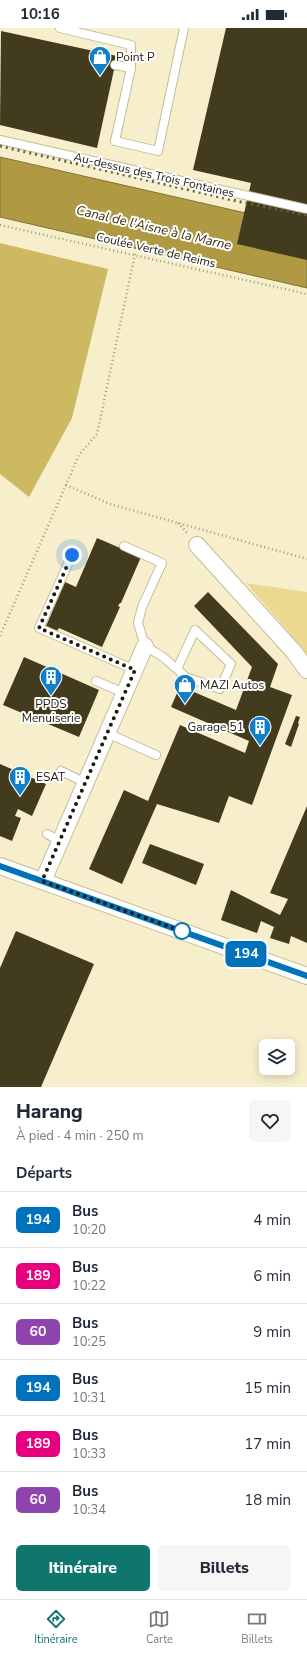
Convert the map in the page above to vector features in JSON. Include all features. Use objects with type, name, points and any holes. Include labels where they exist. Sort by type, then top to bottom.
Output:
[{"type":"street","points":[[197,546],[294,652],[307,670]]},
{"type":"street","points":[[42,881],[53,837],[86,783],[145,646]]},
{"type":"street","points":[[0,866],[307,976]]},
{"type":"lane","points":[[60,28],[131,44],[131,68],[115,141],[158,151],[184,28]]},
{"type":"lane","points":[[115,65],[131,68]]},
{"type":"lane","name":"Au-dessus des Trois Fontaines","points":[[0,140],[307,209]]},
{"type":"lane","points":[[124,546],[162,563],[142,607],[138,623],[145,646],[163,656],[177,669],[186,677],[220,689],[231,664],[195,630],[177,669]]},
{"type":"lane","points":[[72,555],[39,628],[112,658],[135,670]]},
{"type":"lane","points":[[96,681],[124,693]]},
{"type":"lane","points":[[107,733],[156,755]]},
{"type":"lane","points":[[61,771],[86,783]]},
{"type":"path","name":"Coulée Verte de Reims","points":[[0,225],[135,254],[307,294]]},
{"type":"path","points":[[0,636],[79,455],[97,434],[135,254]]},
{"type":"path","points":[[66,485],[110,504],[307,559]]},
{"type":"shaded area","points":[[0,243],[108,269],[72,418],[29,497],[0,474]]},
{"type":"shaded area","points":[[246,583],[307,592],[307,658],[287,630]]},
{"type":"water","name":"Canal de l'Aisne à la Marne","points":[[0,157],[307,227],[307,288],[0,217]]},
{"type":"building","points":[[226,28],[307,28],[307,260],[237,244],[251,183],[193,170]]},
{"type":"building","points":[[1,31],[117,56],[97,148],[0,125]]},
{"type":"building","points":[[97,538],[141,557],[121,603],[118,606],[120,607],[102,647],[59,628],[57,631],[46,626],[65,582],[76,587]]},
{"type":"building","points":[[208,592],[278,664],[270,687],[292,695],[252,805],[229,796],[219,823],[157,804],[122,884],[89,869],[124,790],[148,801],[180,725],[245,753],[249,741],[171,707],[180,686],[236,710],[252,667],[194,606]]},
{"type":"building","name":"PPDS Menuiserie","points":[[24,657],[99,690],[79,737],[3,705]]},
{"type":"building","points":[[296,716],[300,717],[299,724],[291,747],[285,744]]},
{"type":"building","name":"ESAT","points":[[0,764],[46,784],[32,816],[18,809],[15,816],[21,818],[12,841],[0,836]]},
{"type":"building","points":[[307,806],[307,943],[291,936],[289,944],[270,938],[274,927],[261,921],[257,933],[221,920],[231,890],[280,915],[288,899],[270,893]]},
{"type":"building","points":[[150,844],[204,864],[196,885],[142,863]]},
{"type":"building","points":[[16,931],[94,964],[41,1087],[0,1087],[0,968]]},
{"type":"railway","points":[[0,146],[241,202],[307,215]]},
{"type":"bus line","name":"194","points":[[0,866],[307,976]]},
{"type":"place","name":"Point P","points":[[100,76]]},
{"type":"place","name":"PPDS Menuiserie","points":[[51,696]]},
{"type":"place","name":"MAZI Autos","points":[[185,704]]},
{"type":"place","name":"Garage 51","points":[[260,746]]},
{"type":"place","name":"ESAT","points":[[20,796]]},
{"type":"route","points":[[72,555],[39,628],[57,637],[112,658],[135,670],[42,881],[187,933],[182,931]]}]
